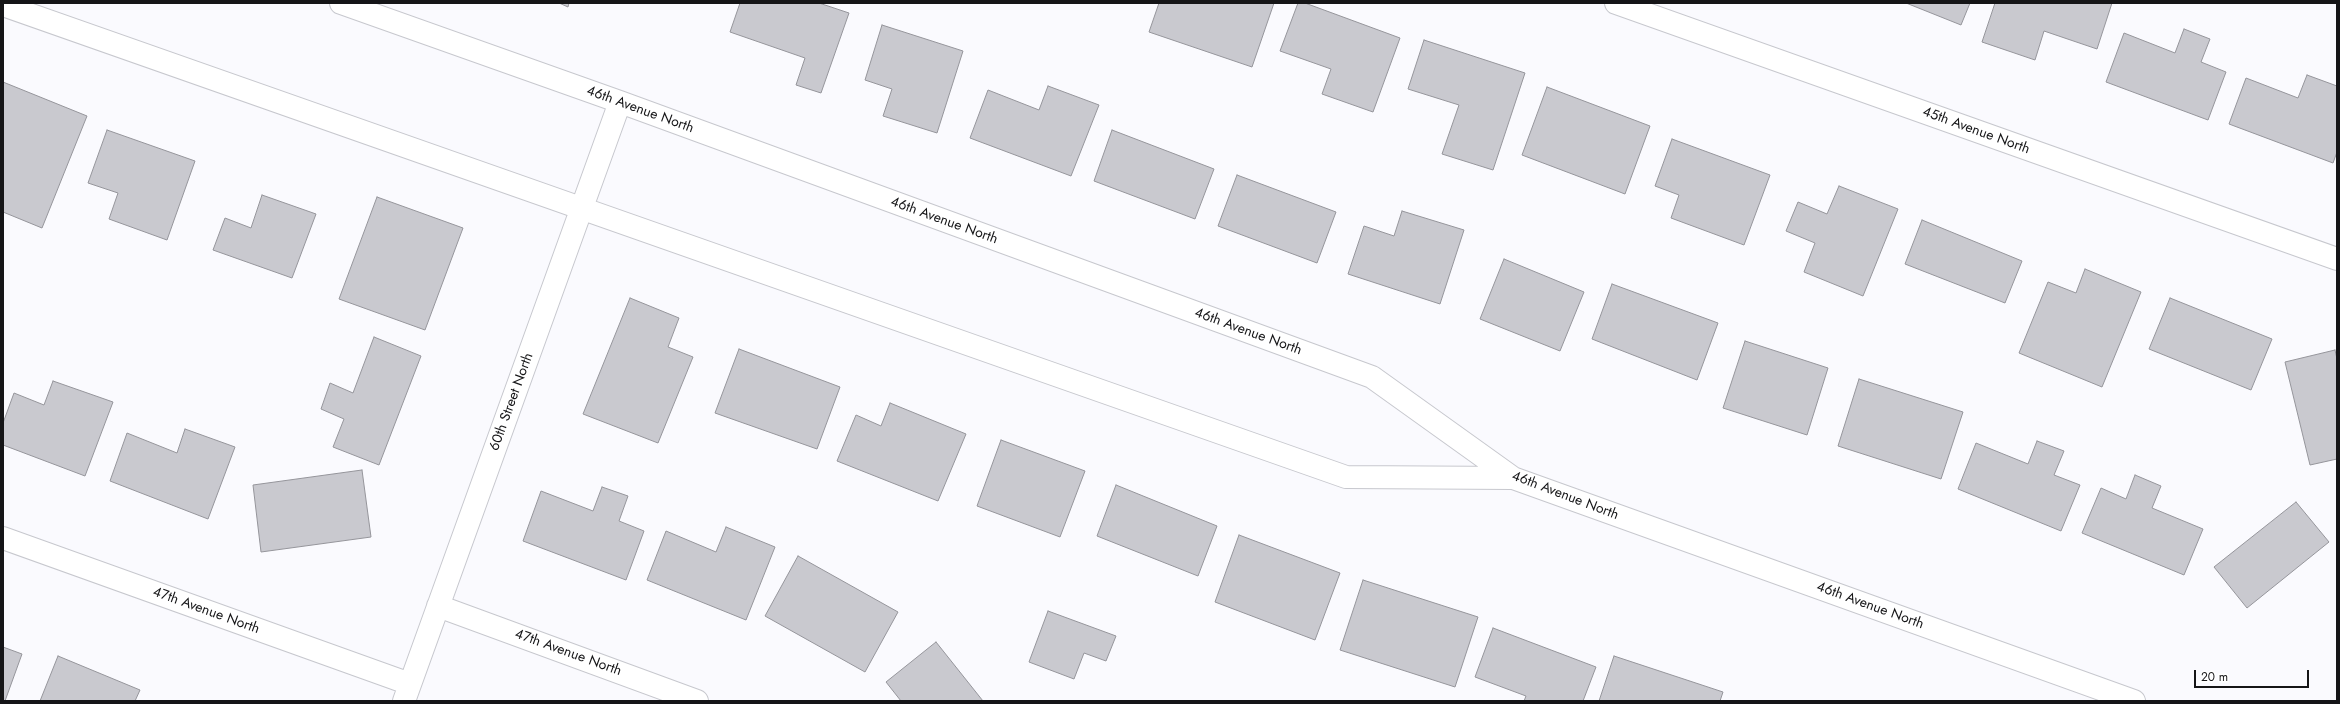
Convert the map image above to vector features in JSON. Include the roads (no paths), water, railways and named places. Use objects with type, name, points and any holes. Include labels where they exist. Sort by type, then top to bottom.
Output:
[{"type":"street","name":"46th Avenue North","points":[[342,3],[620,102],[1372,377],[1513,478],[2134,701]]},
{"type":"street","name":"45th Avenue North","points":[[1616,3],[2337,259]]},
{"type":"street","points":[[3,5],[1346,477],[1513,478]]},
{"type":"street","name":"60th Street North","points":[[407,693],[620,102]]},
{"type":"street","name":"47th Avenue North","points":[[3,538],[407,693]]},
{"type":"street","name":"47th Avenue North","points":[[438,606],[697,701]]}]
